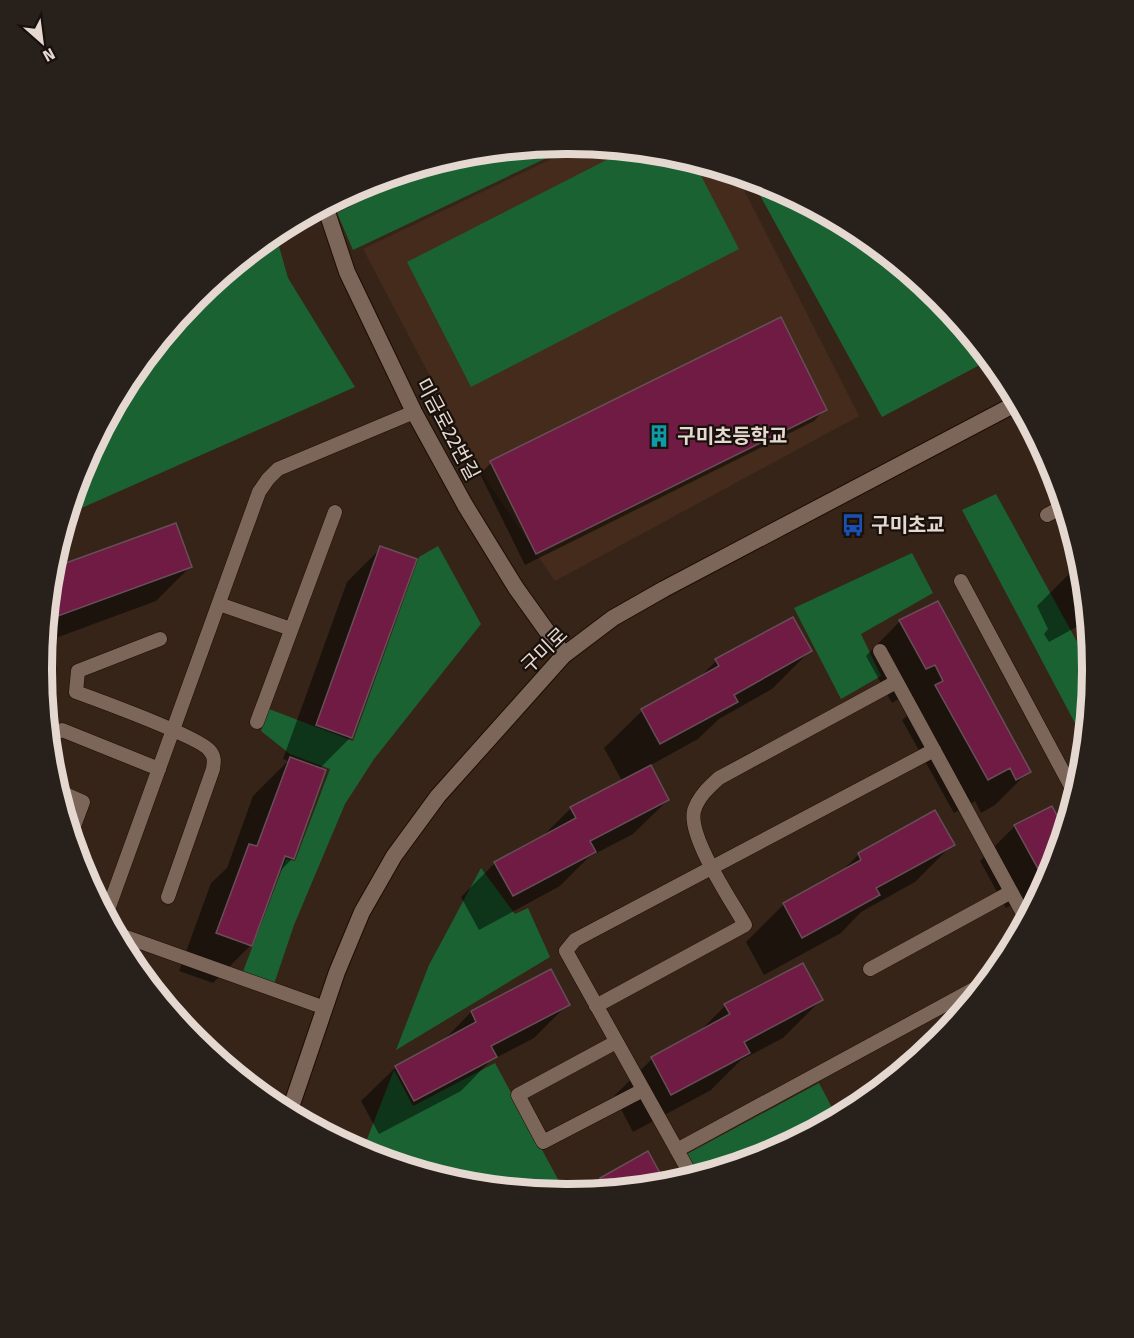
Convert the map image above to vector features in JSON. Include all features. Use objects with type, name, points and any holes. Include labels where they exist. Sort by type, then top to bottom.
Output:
[{"type":"street","name":"미금로22번길","points":[[328,214],[346,272],[414,412],[465,505],[516,588],[564,655]]},
{"type":"street","name":"구미로","points":[[292,1104],[325,1008],[362,912],[394,856],[438,796],[564,655],[613,618],[664,589],[1010,407]]},
{"type":"lane","points":[[110,904],[259,492],[278,469],[414,412]]},
{"type":"lane","points":[[1047,515],[1056,510]]},
{"type":"lane","points":[[257,723],[335,512]]},
{"type":"lane","points":[[961,581],[1069,782]]},
{"type":"lane","points":[[219,604],[291,629]]},
{"type":"lane","points":[[160,639],[78,671],[76,692],[173,730],[210,750],[214,760],[213,769],[168,897]]},
{"type":"lane","points":[[880,651],[1021,910]]},
{"type":"lane","points":[[596,1006],[745,925],[712,867],[695,831],[694,811],[704,792],[719,778],[896,681]]},
{"type":"lane","points":[[57,732],[62,730],[159,769]]},
{"type":"lane","points":[[688,1169],[566,951],[575,940],[934,750]]},
{"type":"lane","points":[[68,796],[83,802],[76,821]]},
{"type":"lane","points":[[870,969],[1011,892]]},
{"type":"lane","points":[[128,937],[325,1008]]},
{"type":"lane","points":[[677,1150],[965,994]]},
{"type":"lane","points":[[616,1042],[518,1095],[543,1143],[643,1090]]},
{"type":"shaded area","points":[[561,154],[634,159],[667,164],[732,182],[742,186],[859,416],[555,581],[479,469],[363,249]]},
{"type":"green space","points":[[553,155],[353,250],[337,213],[386,188],[434,172],[500,159]]},
{"type":"green space","points":[[612,157],[667,164],[699,172],[739,249],[471,387],[407,262]]},
{"type":"green space","points":[[758,192],[824,223],[880,261],[931,305],[981,364],[882,417]]},
{"type":"green space","points":[[278,243],[288,278],[355,387],[78,509],[92,472],[121,412],[159,356],[203,305],[228,282]]},
{"type":"green space","points":[[996,494],[1081,649],[1082,669],[1078,728],[962,510]]},
{"type":"green space","points":[[438,546],[481,624],[374,759],[345,804],[294,925],[273,987],[242,974],[286,859],[295,861],[330,769],[290,754],[261,731],[269,709],[353,741],[419,557]]},
{"type":"green space","points":[[912,553],[933,593],[861,634],[881,676],[841,699],[794,608]]},
{"type":"green space","points":[[481,868],[515,914],[528,908],[550,957],[396,1050],[429,965]]},
{"type":"green space","points":[[495,1063],[560,1184],[467,1174],[402,1156],[366,1142],[394,1070],[413,1106]]},
{"type":"green space","points":[[819,1083],[833,1109],[764,1144],[700,1166],[694,1167],[687,1154]]},
{"type":"building","name":"구미초등학교","points":[[781,317],[827,410],[536,554],[490,461]]},
{"type":"building","points":[[176,523],[192,567],[56,617],[63,564]]},
{"type":"building","points":[[380,546],[417,559],[352,738],[316,725]]},
{"type":"building","points":[[938,601],[1031,772],[1016,780],[1010,768],[988,780],[935,685],[943,681],[935,665],[926,669],[899,620]]},
{"type":"building","points":[[793,617],[812,651],[734,695],[738,702],[660,744],[641,709],[719,666],[715,659]]},
{"type":"building","points":[[290,757],[326,770],[294,859],[285,856],[252,946],[216,933],[249,844],[257,846]]},
{"type":"building","points":[[651,765],[669,800],[590,841],[596,852],[513,896],[494,862],[576,818],[570,807]]},
{"type":"building","points":[[1052,806],[1059,819],[1040,871],[1014,825]]},
{"type":"building","points":[[935,810],[955,845],[876,888],[880,895],[802,938],[783,903],[861,860],[858,853]]},
{"type":"building","points":[[803,963],[823,1000],[744,1042],[750,1053],[671,1095],[651,1057],[730,1014],[724,1004]]},
{"type":"building","points":[[551,969],[570,1005],[491,1046],[497,1057],[414,1101],[395,1066],[476,1022],[471,1011]]},
{"type":"building","points":[[648,1151],[661,1175],[602,1182],[600,1178]]},
{"type":"place","name":"구미초등학교","points":[[659,436]]},
{"type":"place","name":"구미초교","points":[[853,525]]}]
